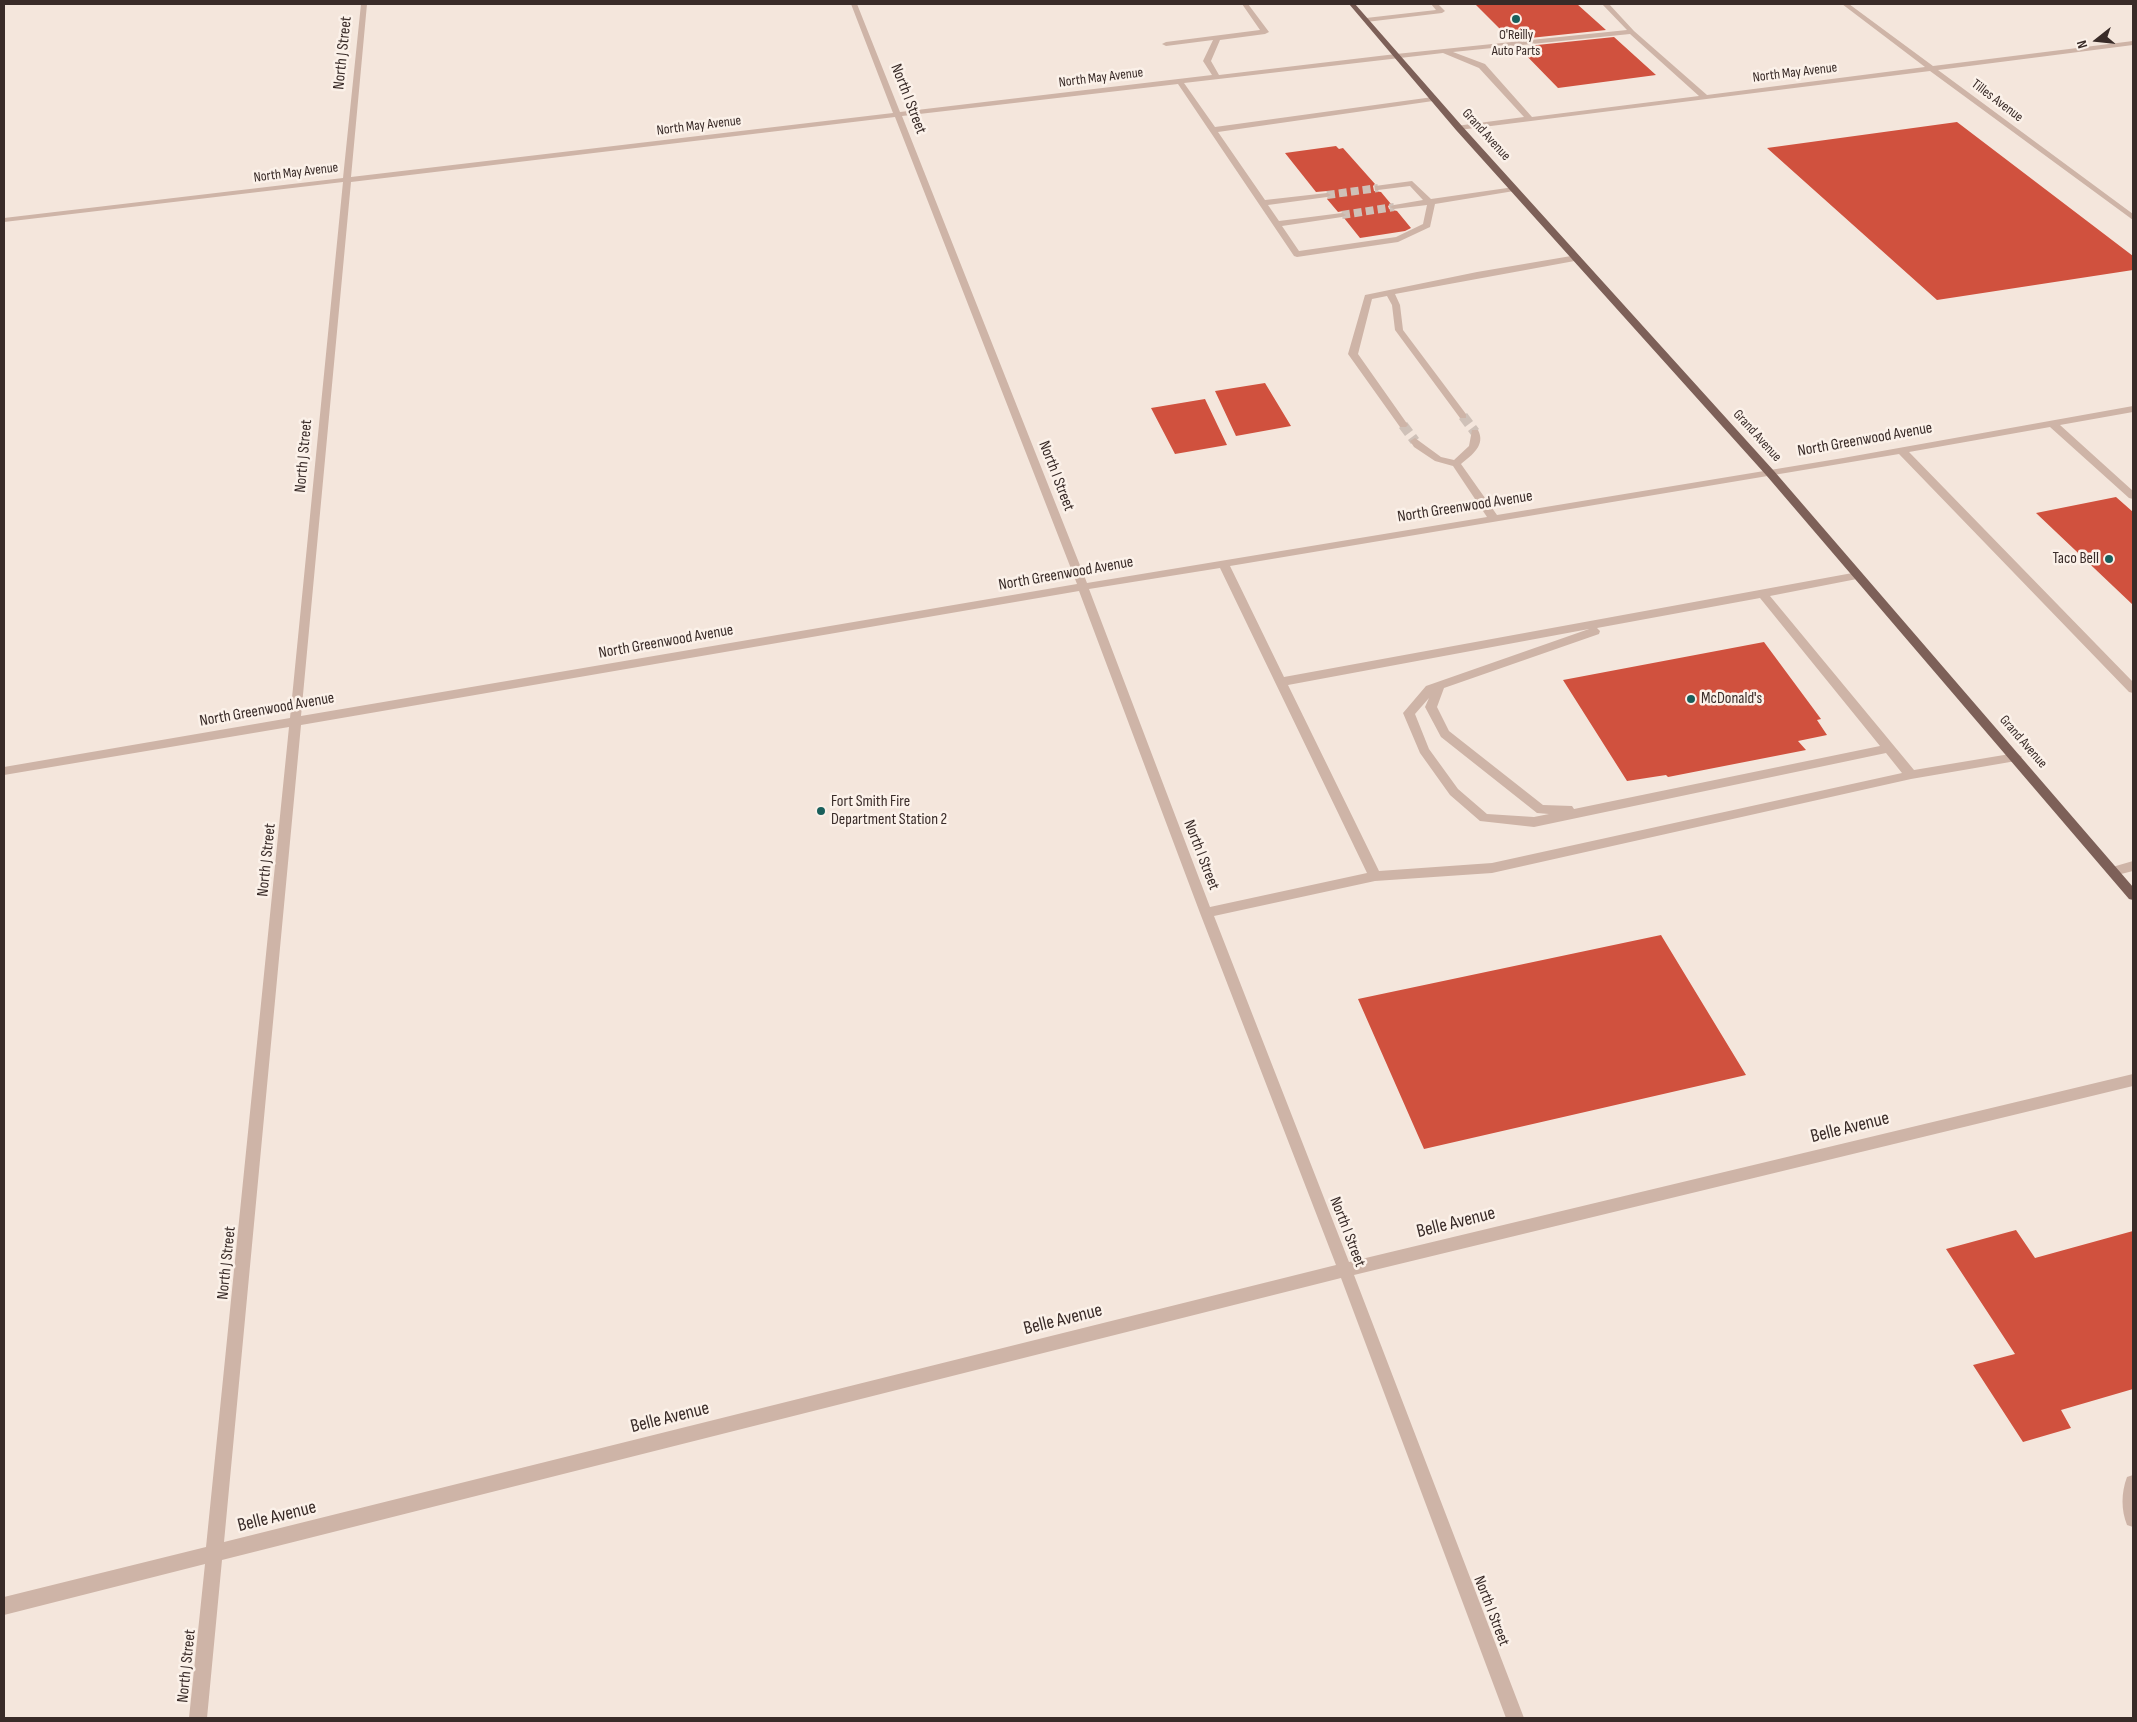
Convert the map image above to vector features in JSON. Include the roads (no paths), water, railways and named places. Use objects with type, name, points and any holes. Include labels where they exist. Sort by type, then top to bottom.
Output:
[{"type":"main road","name":"Grand Avenue","points":[[1352,4],[1433,99],[1770,473],[2133,895]]},
{"type":"street","name":"North J Street","points":[[198,1718],[290,793],[295,722],[364,4]]},
{"type":"street","name":"North I Street","points":[[854,4],[1099,628],[1206,913],[1515,1718]]},
{"type":"street","points":[[1166,44],[1265,32],[1245,4]]},
{"type":"street","points":[[1366,20],[1442,12],[1434,4]]},
{"type":"street","points":[[1605,4],[1632,32],[1705,97]]},
{"type":"street","name":"Tilles Avenue","points":[[1845,4],[2133,218]]},
{"type":"street","name":"North May Avenue","points":[[4,220],[1396,56],[1632,32]]},
{"type":"street","points":[[1217,77],[1207,61],[1218,37]]},
{"type":"street","name":"North May Avenue","points":[[1459,128],[2133,43]]},
{"type":"street","points":[[1444,51],[1482,66],[1530,119]]},
{"type":"street","points":[[1180,82],[1297,254],[1398,238],[1427,225],[1432,205],[1412,183],[1378,188]]},
{"type":"street","points":[[1213,130],[1433,99]]},
{"type":"street","points":[[1394,207],[1514,188]]},
{"type":"street","points":[[1262,203],[1326,194]]},
{"type":"street","points":[[1277,224],[1342,215]]},
{"type":"street","points":[[1403,425],[1353,354],[1368,297],[1477,275],[1577,258]]},
{"type":"street","points":[[1390,292],[1396,305],[1399,330],[1463,416]]},
{"type":"street","name":"North Greenwood Avenue","points":[[4,771],[1082,587],[1770,473],[2133,409]]},
{"type":"street","points":[[2052,423],[2133,496]]},
{"type":"street","points":[[1456,464],[1475,447],[1477,435],[1475,432]]},
{"type":"street","points":[[1415,441],[1417,445],[1438,459],[1456,464],[1494,519]]},
{"type":"street","points":[[1901,450],[2133,689]]},
{"type":"street","points":[[1224,564],[1375,876]]},
{"type":"street","points":[[1281,682],[1858,576]]},
{"type":"street","points":[[1763,594],[1911,775]]},
{"type":"street","points":[[1628,619],[1430,689],[1409,713],[1424,750],[1454,792],[1484,818],[1534,822],[1889,748]]},
{"type":"street","points":[[1439,686],[1431,707],[1445,734],[1541,810],[1600,808]]},
{"type":"street","points":[[1206,913],[1375,876],[1492,868],[1911,775],[2016,757]]},
{"type":"street","points":[[2113,871],[2133,866]]},
{"type":"street","name":"Belle Avenue","points":[[4,1606],[1344,1270],[2133,1080]]},
{"type":"street","points":[[2133,1483],[2130,1510],[2133,1519]]},
{"type":"tunnel","points":[[1327,195],[1378,188]]},
{"type":"tunnel","points":[[1342,215],[1394,207]]},
{"type":"tunnel","points":[[1463,416],[1475,432]]},
{"type":"tunnel","points":[[1403,425],[1415,441]]},
{"type":"place","name":"O'Reilly Auto Parts","points":[[1516,19]]},
{"type":"place","name":"Taco Bell","points":[[2109,559]]},
{"type":"place","name":"McDonald's","points":[[1691,699]]},
{"type":"place","name":"Fort Smith Fire Department Station 2","points":[[821,811]]}]
